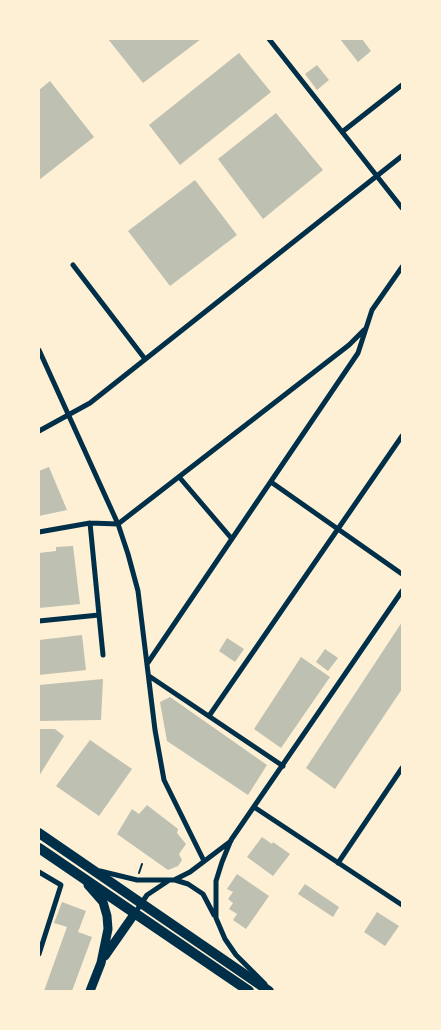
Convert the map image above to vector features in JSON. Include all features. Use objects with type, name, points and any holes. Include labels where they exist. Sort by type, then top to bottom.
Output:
[{"type":"main road","points":[[39,833],[271,991]]},
{"type":"main road","points":[[39,848],[249,991]]},
{"type":"main road","points":[[79,876],[103,902],[107,916],[108,929],[101,963],[90,991]]},
{"type":"main road","points":[[101,963],[135,913]]},
{"type":"street","points":[[269,39],[402,208]]},
{"type":"street","points":[[342,132],[402,85]]},
{"type":"street","points":[[39,431],[90,403],[402,156]]},
{"type":"street","points":[[73,266],[145,359]]},
{"type":"street","points":[[147,664],[358,352],[372,310],[402,267]]},
{"type":"street","points":[[39,532],[90,523],[118,524],[180,478],[349,345],[366,328]]},
{"type":"street","points":[[39,350],[118,524],[138,591],[155,730],[164,780],[204,861]]},
{"type":"street","points":[[209,716],[402,436]]},
{"type":"street","points":[[180,478],[232,539]]},
{"type":"street","points":[[271,482],[340,528],[402,574]]},
{"type":"street","points":[[90,523],[103,655]]},
{"type":"street","points":[[216,918],[216,881],[231,840],[402,591]]},
{"type":"street","points":[[39,621],[99,615]]},
{"type":"street","points":[[149,676],[282,766]]},
{"type":"street","points":[[338,863],[402,768]]},
{"type":"street","points":[[254,807],[402,905]]},
{"type":"street","points":[[135,913],[152,891],[204,861],[231,840]]},
{"type":"street","points":[[87,867],[132,879],[171,880],[188,884],[204,894],[225,939],[236,955],[271,991]]},
{"type":"street","points":[[39,872],[61,885],[39,954]]},
{"type":"building","points":[[108,39],[201,39],[143,83]]},
{"type":"building","points":[[340,39],[362,39],[371,51],[358,62]]},
{"type":"building","points":[[239,53],[271,92],[180,165],[149,125]]},
{"type":"building","points":[[317,65],[329,80],[317,90],[305,74]]},
{"type":"building","points":[[50,81],[94,137],[39,180],[39,90]]},
{"type":"building","points":[[276,113],[323,170],[263,219],[218,159]]},
{"type":"building","points":[[195,180],[237,235],[170,286],[128,231]]},
{"type":"building","points":[[49,467],[67,510],[39,516],[39,471]]},
{"type":"building","points":[[73,546],[80,604],[39,608],[39,553],[56,551],[56,547]]},
{"type":"building","points":[[402,622],[402,689],[335,789],[306,768]]},
{"type":"building","points":[[82,635],[86,670],[39,675],[39,640]]},
{"type":"building","points":[[227,638],[244,649],[235,662],[219,651]]},
{"type":"building","points":[[325,649],[338,658],[328,671],[316,662]]},
{"type":"building","points":[[301,657],[330,677],[281,748],[254,729]]},
{"type":"building","points":[[103,679],[101,720],[39,721],[39,685]]},
{"type":"building","points":[[170,697],[267,765],[248,795],[167,741],[160,702]]},
{"type":"building","points":[[39,729],[55,729],[64,736],[39,776]]},
{"type":"building","points":[[90,740],[132,769],[99,816],[56,786]]},
{"type":"building","points":[[147,805],[178,829],[177,833],[186,844],[179,854],[182,860],[178,866],[168,870],[117,834],[132,809],[139,814]]},
{"type":"building","points":[[262,837],[290,854],[273,876],[247,857]]},
{"type":"building","points":[[237,874],[269,896],[246,929],[233,920],[237,914],[229,909],[233,903],[228,899],[233,892],[227,889]]},
{"type":"building","points":[[305,884],[339,907],[333,917],[298,894]]},
{"type":"building","points":[[62,902],[86,911],[78,932],[92,937],[72,991],[44,991],[67,927],[54,923]]},
{"type":"building","points":[[377,912],[399,926],[385,946],[364,932]]}]
